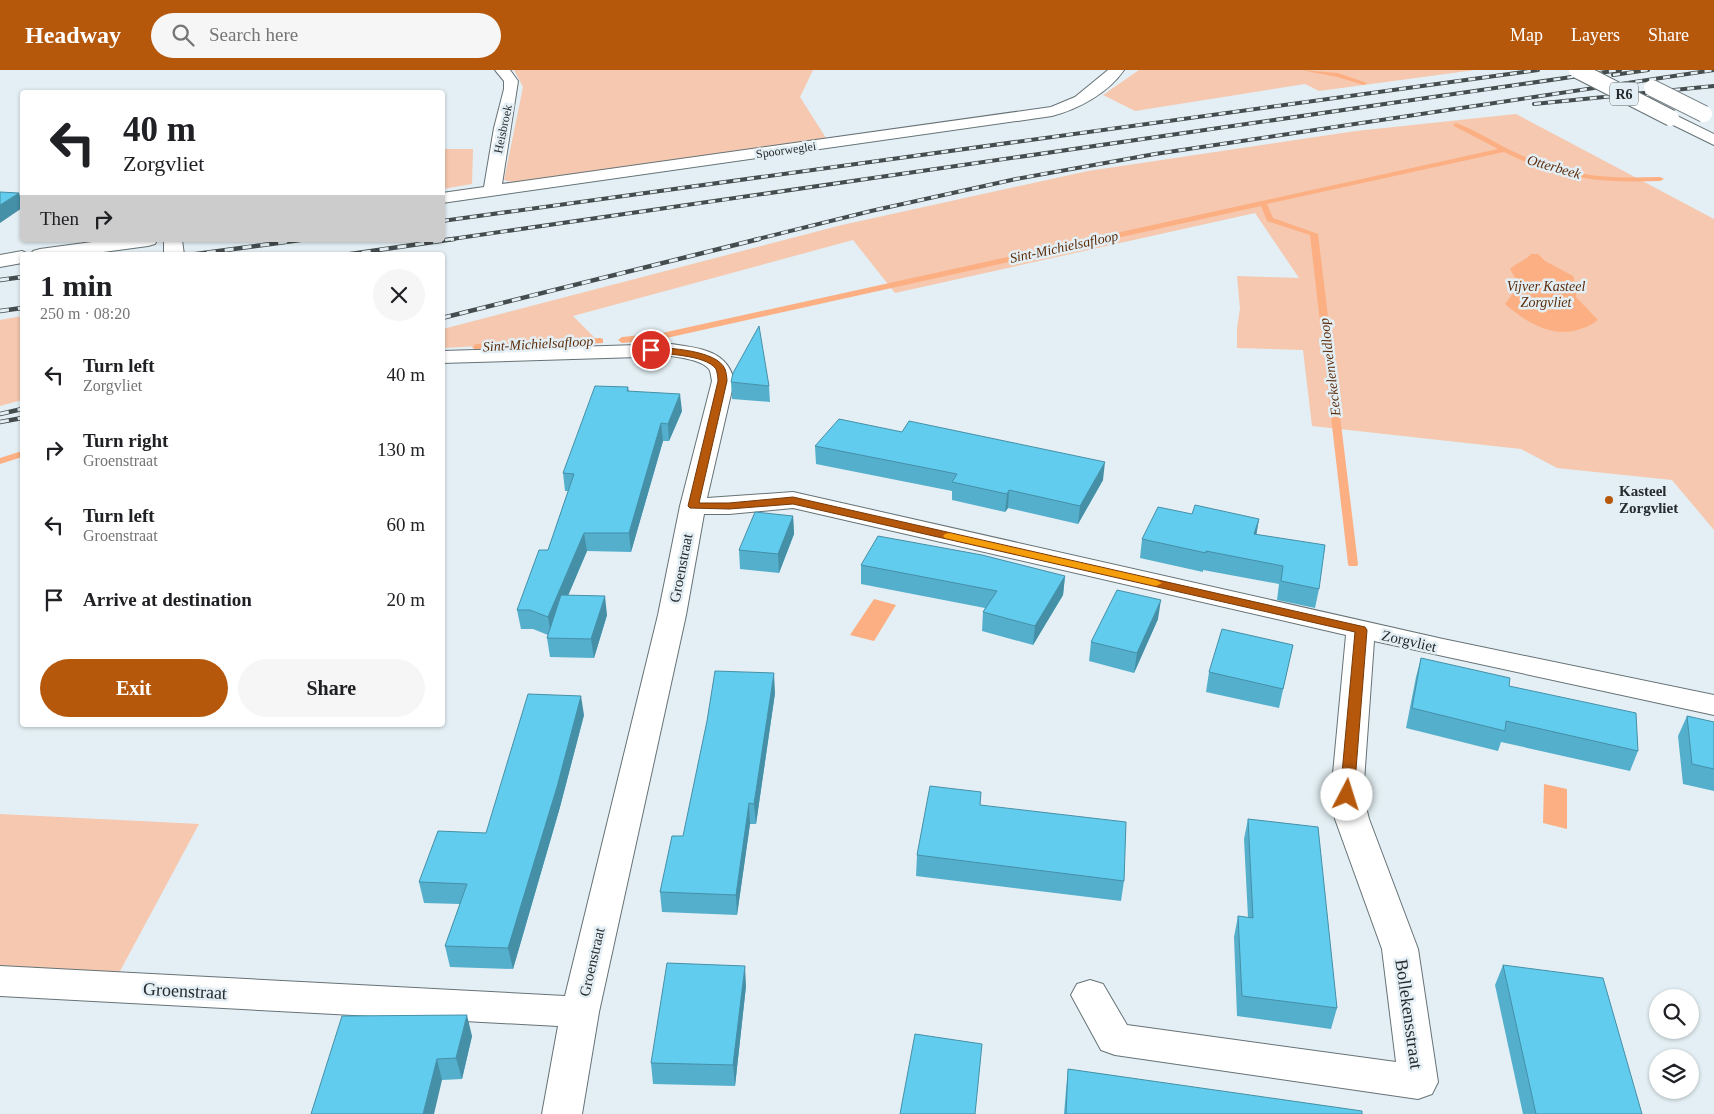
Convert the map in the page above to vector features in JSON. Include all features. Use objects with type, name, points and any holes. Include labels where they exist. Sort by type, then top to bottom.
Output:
[{"type":"main road","name":"Heisbroek","points":[[492,190],[502,128],[511,89],[511,81],[502,70]]},
{"type":"main road","name":"Spoorweglei","points":[[445,198],[1052,111],[1084,100],[1117,70]]},
{"type":"main road","name":"R6","points":[[1576,70],[1714,140]]},
{"type":"main road","name":"R6","points":[[1641,83],[1709,117]]},
{"type":"main road","points":[[62,252],[134,242]]},
{"type":"main road","points":[[0,261],[20,258]]},
{"type":"main road","name":"Groenstraat","points":[[445,357],[651,350],[684,352],[712,361],[720,368],[723,381],[693,506],[672,615],[580,1012],[562,1114]]},
{"type":"main road","name":"Zorgvliet","points":[[693,506],[729,506],[793,500],[1361,630],[1714,705]]},
{"type":"main road","name":"Bollekensstraat","points":[[1090,995],[1115,1040],[1418,1082],[1400,949],[1352,819],[1347,795],[1361,630]]},
{"type":"main road","name":"Groenstraat","points":[[0,982],[580,1012]]},
{"type":"shaded area","points":[[514,70],[813,70],[800,97],[826,138],[520,184],[504,180],[523,87]]},
{"type":"shaded area","points":[[1139,70],[1475,70],[1319,91],[1305,84],[1135,111],[1103,95]]},
{"type":"shaded area","points":[[1516,114],[1714,219],[1714,530],[1672,480],[1557,468],[1521,449],[1312,426],[1303,350],[1237,348],[1237,328],[1240,309],[1237,276],[1299,278],[1255,213],[895,293],[853,240],[573,316],[597,340],[445,348],[445,328],[842,225],[1088,171],[1356,131]]},
{"type":"shaded area","points":[[445,149],[473,149],[472,184],[445,189]]},
{"type":"shaded area","points":[[20,316],[20,401],[0,406],[0,320]]},
{"type":"shaded area","points":[[0,814],[199,824],[119,973],[0,966]]},
{"type":"water","name":"Vijver Kasteel Zorgvliet","points":[[1531,254],[1538,254],[1545,261],[1573,276],[1577,289],[1576,297],[1598,320],[1573,331],[1549,330],[1527,320],[1505,304],[1519,285],[1510,269]]},
{"type":"water","points":[[874,599],[896,605],[874,641],[850,635]]},
{"type":"water","points":[[1544,784],[1567,789],[1567,829],[1543,823]]},
{"type":"building","points":[[0,192],[19,193],[0,205]]},
{"type":"building","points":[[759,326],[769,386],[731,382],[733,373]]},
{"type":"building","points":[[595,386],[628,387],[627,391],[680,394],[668,424],[661,423],[629,533],[584,533],[548,617],[530,610],[517,610],[539,550],[548,550],[574,474],[563,473]]},
{"type":"building","points":[[839,419],[902,432],[909,421],[1105,462],[1080,506],[1009,490],[1007,494],[952,482],[957,474],[815,446]]},
{"type":"building","points":[[1195,505],[1259,519],[1254,534],[1325,545],[1319,589],[1281,581],[1283,566],[1206,551],[1206,553],[1142,539],[1158,507],[1192,514]]},
{"type":"building","points":[[755,512],[793,516],[778,554],[739,550]]},
{"type":"building","points":[[878,536],[982,555],[1065,576],[1035,626],[983,612],[997,591],[861,565]]},
{"type":"building","points":[[1117,590],[1161,600],[1137,653],[1091,642]]},
{"type":"building","points":[[561,595],[605,596],[591,639],[547,638]]},
{"type":"building","points":[[1222,629],[1293,645],[1283,689],[1209,672]]},
{"type":"building","points":[[1421,658],[1510,678],[1509,686],[1636,713],[1638,751],[1506,721],[1505,731],[1412,708]]},
{"type":"building","points":[[715,671],[774,673],[754,804],[749,803],[736,895],[660,892],[672,836],[683,836],[707,721]]},
{"type":"building","points":[[528,694],[581,696],[557,787],[508,948],[445,946],[467,884],[419,882],[438,831],[486,833]]},
{"type":"building","points":[[1687,716],[1714,722],[1714,769],[1692,764]]},
{"type":"building","points":[[930,786],[981,792],[980,805],[1126,822],[1124,881],[917,855]]},
{"type":"building","points":[[1248,819],[1318,827],[1337,1008],[1242,996],[1238,916],[1253,918]]},
{"type":"building","points":[[667,963],[745,966],[733,1065],[651,1063]]},
{"type":"building","points":[[1503,965],[1603,978],[1642,1114],[1536,1114]]},
{"type":"building","points":[[467,1015],[456,1058],[437,1059],[423,1114],[311,1114],[342,1016]]},
{"type":"building","points":[[915,1034],[982,1044],[975,1114],[900,1114]]},
{"type":"building","points":[[1068,1069],[1362,1111],[1362,1114],[1066,1114]]},
{"type":"waterway","name":"Otterbeek","points":[[1304,70],[1338,75],[1364,83]]},
{"type":"waterway","name":"Otterbeek","points":[[1456,125],[1512,154],[1556,171],[1605,180],[1660,179]]},
{"type":"waterway","name":"Sint-Michielsafloop","points":[[1263,203],[1504,150]]},
{"type":"waterway","name":"Sint-Michielsafloop","points":[[622,340],[662,336],[1263,203]]},
{"type":"waterway","name":"Eeckelenveldloop","points":[[1263,203],[1270,219],[1314,234],[1353,564]]},
{"type":"waterway","name":"Sint-Michielsafloop","points":[[476,347],[600,341]]},
{"type":"waterway","name":"Sint-Michielsafloop","points":[[0,461],[20,455]]},
{"type":"railway","points":[[445,221],[1538,70]]},
{"type":"railway","points":[[445,240],[1620,70]]},
{"type":"railway","points":[[1613,75],[1648,70]]},
{"type":"railway","points":[[754,240],[871,211],[1016,179],[1155,154],[1714,70]]},
{"type":"railway","points":[[1534,104],[1714,86]]},
{"type":"railway","points":[[445,240],[454,239]]},
{"type":"railway","points":[[445,317],[759,239]]},
{"type":"railway","points":[[211,252],[285,242]]},
{"type":"railway","points":[[365,252],[433,242]]},
{"type":"railway","points":[[0,280],[20,277]]},
{"type":"railway","points":[[0,311],[20,308]]},
{"type":"railway","points":[[0,414],[20,409]]},
{"type":"railway","points":[[0,422],[20,418]]},
{"type":"slow traffic","points":[[949,536],[1156,583]]},
{"type":"place","name":"Kasteel Zorgvliet","points":[[1609,500]]},
{"type":"route","points":[[651,350],[684,352],[712,361],[720,368],[723,381],[693,506],[729,506],[793,500],[1361,630],[1347,795]]}]
